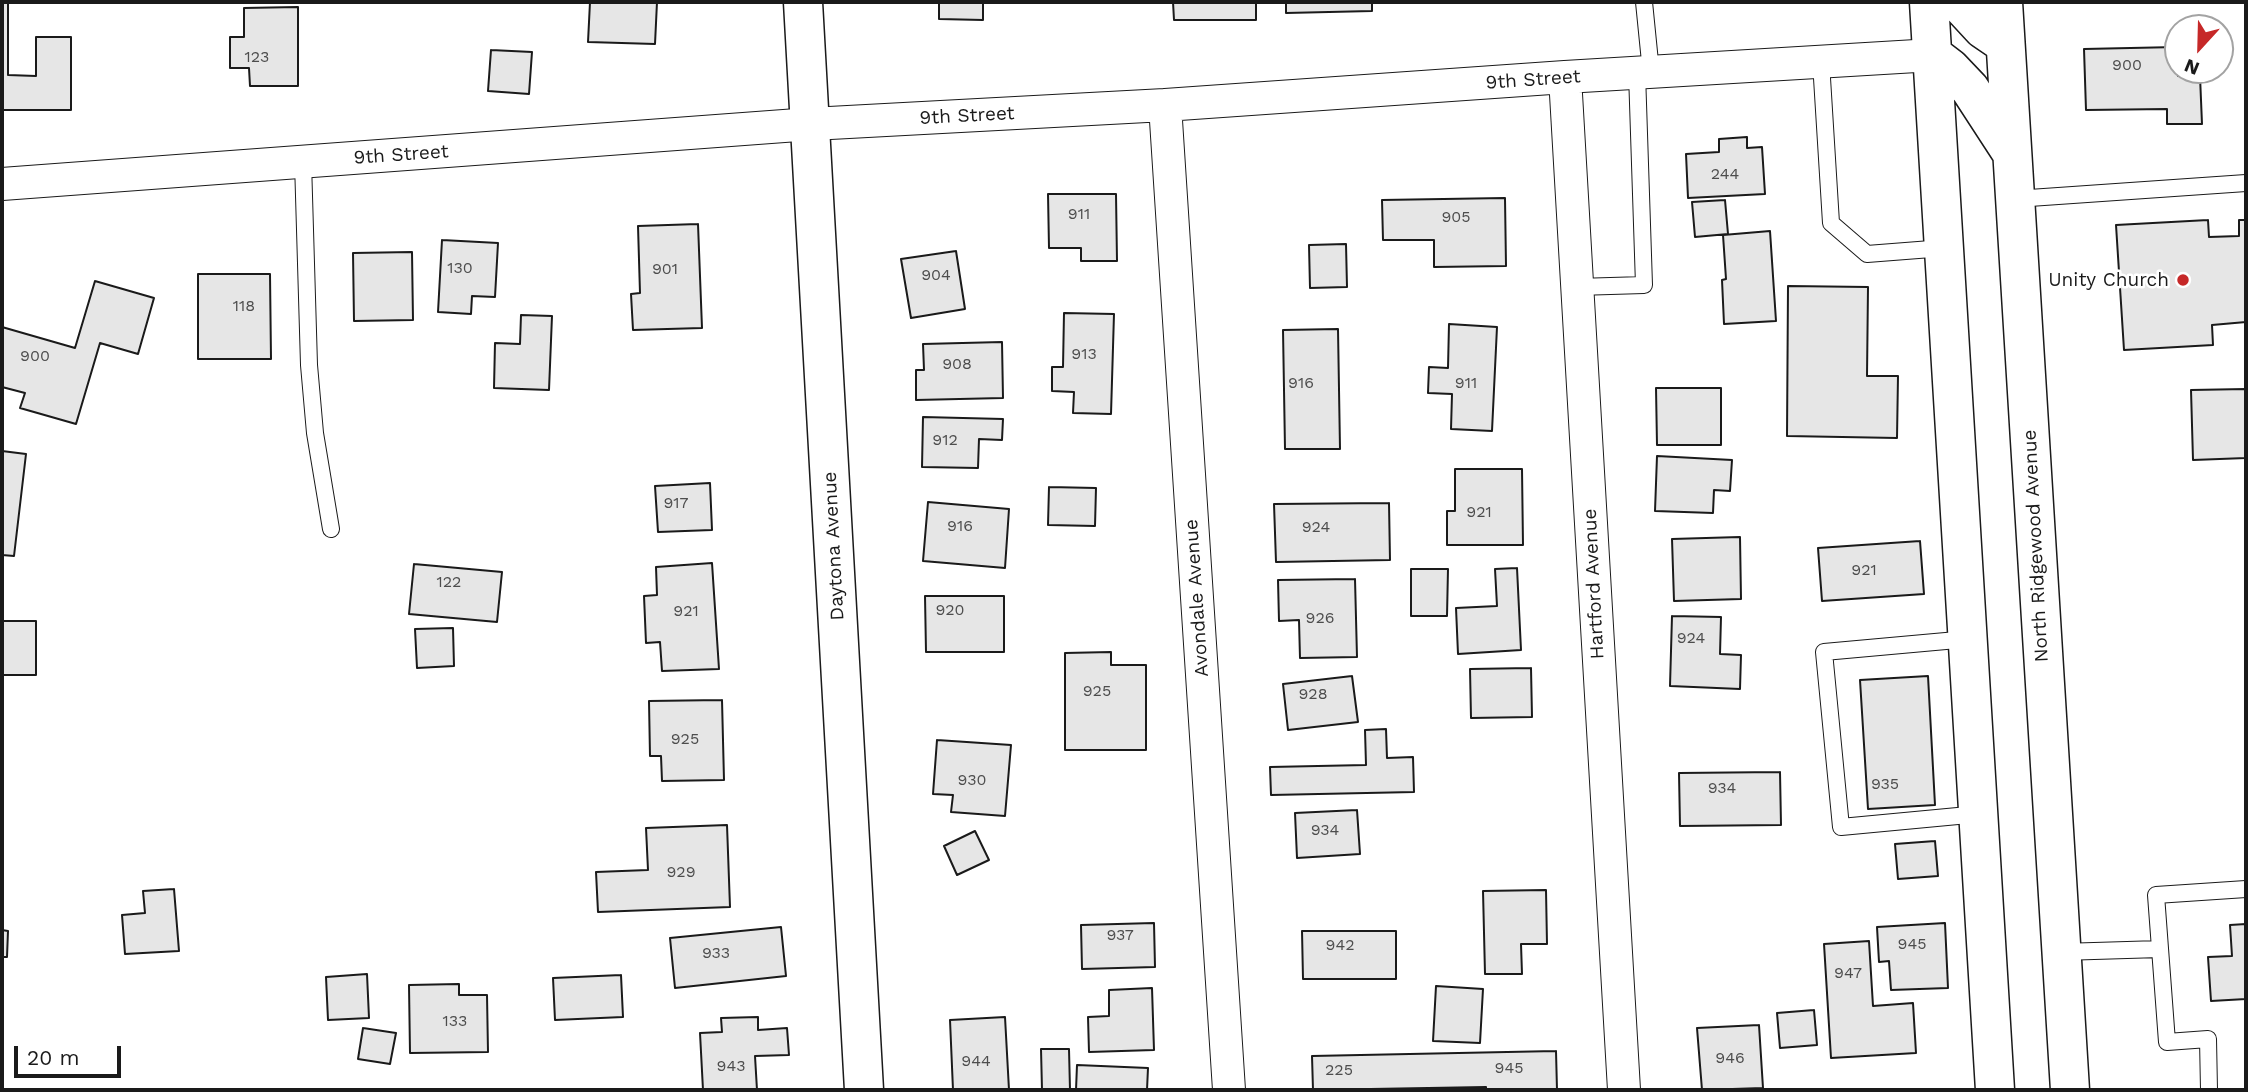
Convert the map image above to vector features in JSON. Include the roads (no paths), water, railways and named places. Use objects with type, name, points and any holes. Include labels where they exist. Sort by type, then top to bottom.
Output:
[{"type":"main road","name":"Daytona Avenue","points":[[803,2],[863,1090]]},
{"type":"main road","points":[[1929,2],[1996,1090]]},
{"type":"main road","points":[[1958,2],[1983,29],[2006,44]]},
{"type":"main road","name":"North Ridgewood Avenue","points":[[2003,2],[2070,1090]]},
{"type":"main road","points":[[1933,55],[1970,89],[2012,154]]},
{"type":"street","name":"9th Street","points":[[2,184],[811,124],[1165,105],[1933,55]]},
{"type":"street","name":"Hartford Avenue","points":[[1565,77],[1624,1090]]},
{"type":"street","name":"Avondale Avenue","points":[[1165,105],[1229,1090]]},
{"type":"lane","points":[[1577,287],[1644,285],[1644,2]]},
{"type":"lane","points":[[1821,62],[1831,222],[1867,254],[1944,248]]},
{"type":"lane","points":[[303,162],[309,365],[316,433],[331,529]]},
{"type":"lane","points":[[2015,198],[2246,183]]},
{"type":"lane","points":[[1968,639],[1824,652],[1840,827],[1979,814]]},
{"type":"lane","points":[[2209,1090],[2207,1040],[2167,1042],[2156,895],[2246,889]]},
{"type":"lane","points":[[2061,952],[2160,949]]},
{"type":"place","name":"Unity Church","points":[[2183,280]]}]
